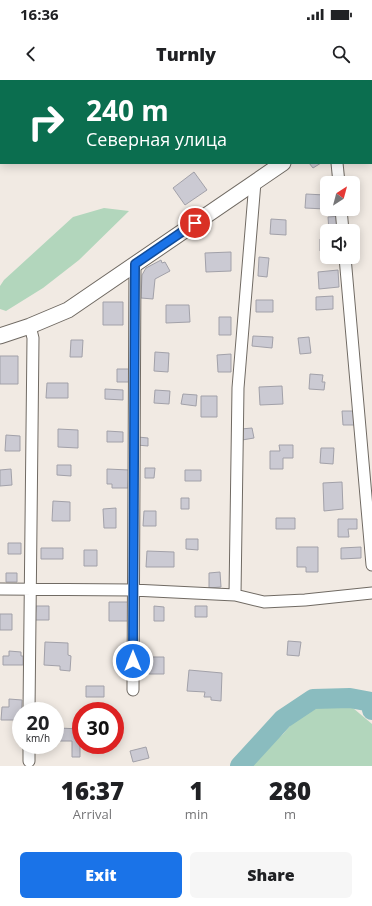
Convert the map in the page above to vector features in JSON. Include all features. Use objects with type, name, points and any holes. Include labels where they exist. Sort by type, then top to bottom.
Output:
[{"type":"street","points":[[0,336],[30,326],[68,310],[281,164]]},
{"type":"street","points":[[337,164],[338,176]]},
{"type":"street","points":[[236,595],[238,388],[254,182]]},
{"type":"street","points":[[133,690],[135,264]]},
{"type":"street","points":[[347,264],[372,565]]},
{"type":"street","points":[[29,702],[33,338],[30,326]]},
{"type":"street","points":[[0,589],[133,590],[236,595],[264,602],[305,600],[372,593]]},
{"type":"street","points":[[29,754],[29,761]]},
{"type":"green space","points":[[104,208],[129,211],[79,260],[43,288],[6,311],[0,309],[0,286],[4,280],[73,217]]},
{"type":"green space","points":[[329,701],[353,708],[372,724],[372,766],[245,766],[283,734],[305,709]]},
{"type":"building","points":[[310,164],[319,164],[313,168]]},
{"type":"building","points":[[194,172],[207,190],[185,205],[173,188]]},
{"type":"building","points":[[306,194],[320,195],[320,209],[305,208]]},
{"type":"building","points":[[341,216],[342,224],[328,224],[328,217]]},
{"type":"building","points":[[271,219],[286,220],[286,235],[270,234]]},
{"type":"building","points":[[231,252],[231,271],[206,272],[205,253]]},
{"type":"building","points":[[259,257],[269,258],[267,277],[258,276]]},
{"type":"building","points":[[161,260],[162,263],[165,262],[170,271],[155,279],[153,299],[141,298],[142,275],[146,268]]},
{"type":"building","points":[[338,270],[339,287],[319,289],[318,272]]},
{"type":"building","points":[[333,296],[333,309],[316,310],[316,297]]},
{"type":"building","points":[[256,300],[273,300],[273,312],[256,312]]},
{"type":"building","points":[[103,302],[123,302],[123,325],[103,325]]},
{"type":"building","points":[[166,305],[189,305],[190,322],[166,323]]},
{"type":"building","points":[[219,317],[231,317],[231,335],[219,335]]},
{"type":"building","points":[[253,336],[273,337],[272,348],[252,346]]},
{"type":"building","points":[[309,337],[311,353],[300,354],[298,338]]},
{"type":"building","points":[[71,340],[83,340],[82,357],[70,357]]},
{"type":"building","points":[[155,352],[169,353],[168,372],[154,371]]},
{"type":"building","points":[[231,354],[231,372],[218,372],[217,355]]},
{"type":"building","points":[[0,356],[18,356],[18,384],[0,384]]},
{"type":"building","points":[[117,369],[131,369],[130,382],[117,382]]},
{"type":"building","points":[[310,374],[323,375],[322,382],[325,382],[324,390],[309,389]]},
{"type":"building","points":[[47,383],[68,383],[68,398],[46,398]]},
{"type":"building","points":[[282,386],[283,404],[260,405],[259,387]]},
{"type":"building","points":[[105,389],[123,390],[123,400],[105,399]]},
{"type":"building","points":[[155,390],[170,391],[169,404],[154,403]]},
{"type":"building","points":[[183,394],[197,395],[196,406],[181,404]]},
{"type":"building","points":[[201,396],[217,396],[217,417],[201,417]]},
{"type":"building","points":[[342,411],[356,411],[356,425],[343,425]]},
{"type":"building","points":[[252,428],[254,438],[242,440],[241,429]]},
{"type":"building","points":[[58,429],[78,430],[78,448],[58,447]]},
{"type":"building","points":[[107,431],[123,432],[123,442],[107,442]]},
{"type":"building","points":[[6,435],[20,436],[20,451],[5,451]]},
{"type":"building","points":[[138,437],[148,438],[148,446],[137,445]]},
{"type":"building","points":[[279,445],[293,445],[293,458],[283,458],[283,469],[270,469],[270,451],[280,451]]},
{"type":"building","points":[[321,448],[334,448],[333,464],[320,463]]},
{"type":"building","points":[[57,465],[71,465],[71,476],[57,475]]},
{"type":"building","points":[[145,468],[155,468],[154,478],[145,478]]},
{"type":"building","points":[[11,469],[12,485],[0,486],[0,470]]},
{"type":"building","points":[[107,469],[129,470],[128,488],[112,488],[112,484],[107,484]]},
{"type":"building","points":[[185,470],[201,470],[201,481],[185,481]]},
{"type":"building","points":[[342,482],[343,509],[324,511],[323,483]]},
{"type":"building","points":[[181,498],[189,498],[189,509],[181,509]]},
{"type":"building","points":[[53,501],[70,502],[70,521],[52,521]]},
{"type":"building","points":[[116,508],[116,528],[104,528],[103,509]]},
{"type":"building","points":[[144,511],[156,511],[156,526],[143,526]]},
{"type":"building","points":[[276,518],[295,518],[295,529],[276,529]]},
{"type":"building","points":[[338,519],[357,519],[357,529],[348,529],[349,537],[338,537]]},
{"type":"building","points":[[186,539],[198,539],[198,550],[186,549]]},
{"type":"building","points":[[8,543],[21,543],[21,554],[8,554]]},
{"type":"building","points":[[297,547],[318,547],[318,572],[306,572],[306,567],[297,567]]},
{"type":"building","points":[[361,547],[361,558],[341,559],[341,548]]},
{"type":"building","points":[[41,548],[63,548],[63,559],[41,559]]},
{"type":"building","points":[[84,550],[97,550],[97,566],[84,566]]},
{"type":"building","points":[[147,551],[174,552],[174,567],[146,567]]},
{"type":"building","points":[[220,572],[221,587],[209,588],[209,573]]},
{"type":"building","points":[[6,573],[17,573],[17,582],[6,582]]},
{"type":"building","points":[[109,602],[129,602],[129,621],[109,621]]},
{"type":"building","points":[[36,606],[49,606],[49,620],[35,620]]},
{"type":"building","points":[[154,606],[164,607],[164,621],[154,621]]},
{"type":"building","points":[[195,606],[207,606],[207,617],[195,617]]},
{"type":"building","points":[[0,614],[12,614],[12,630],[0,630]]},
{"type":"building","points":[[288,641],[301,642],[299,656],[287,655]]},
{"type":"building","points":[[45,642],[68,643],[68,655],[71,656],[70,671],[60,670],[60,666],[44,665]]},
{"type":"building","points":[[9,651],[21,652],[21,656],[23,656],[23,665],[3,665],[3,656],[9,656]]},
{"type":"building","points":[[149,657],[164,657],[164,674],[149,674]]},
{"type":"building","points":[[189,670],[222,673],[221,701],[211,700],[211,697],[204,697],[205,692],[187,691]]},
{"type":"building","points":[[86,686],[104,686],[104,697],[86,697]]},
{"type":"building","points":[[9,699],[22,700],[22,702],[12,702],[12,720],[1,720],[2,707],[9,707]]},
{"type":"building","points":[[64,728],[72,729],[72,741],[64,741]]},
{"type":"building","points":[[146,747],[149,758],[133,762],[130,751]]},
{"type":"building","points":[[72,754],[80,754],[80,757],[72,757]]},
{"type":"waterway","points":[[240,766],[283,719],[313,699],[350,698],[371,702],[372,710]]},
{"type":"route","points":[[133,661],[135,264],[195,223]]}]
